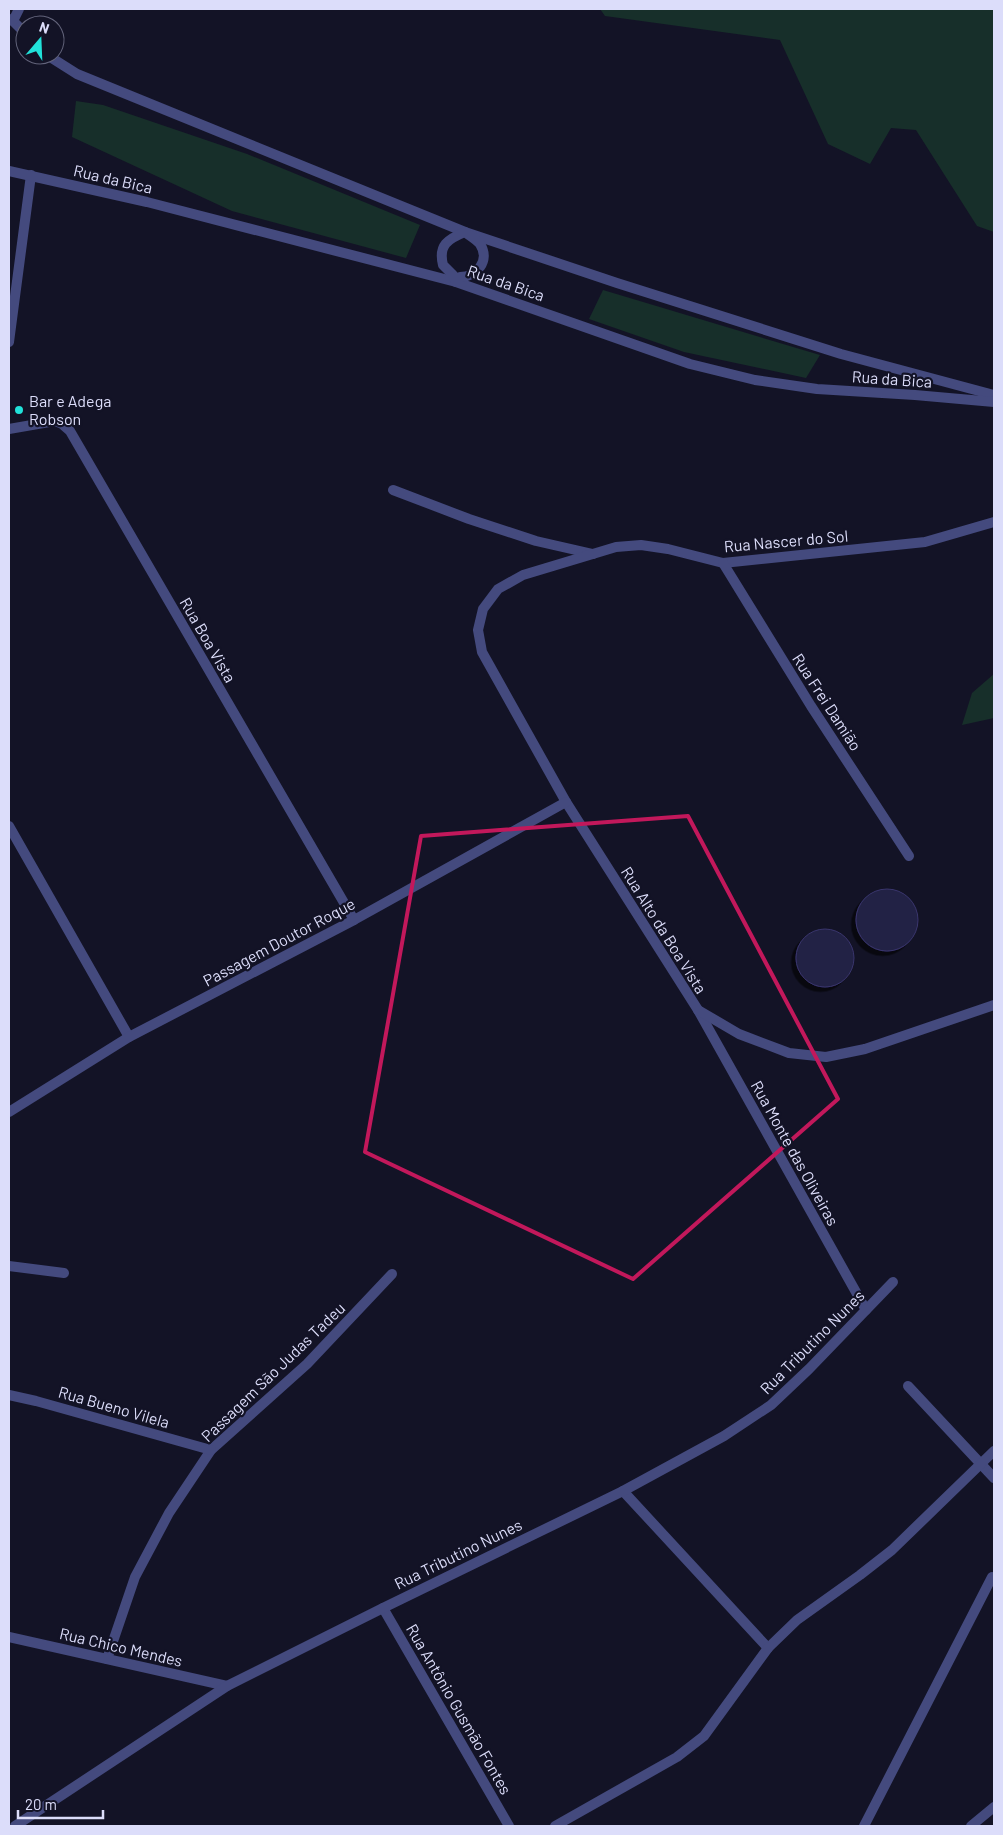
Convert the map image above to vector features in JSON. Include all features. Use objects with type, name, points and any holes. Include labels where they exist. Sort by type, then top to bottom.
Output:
[{"type":"street","points":[[11,20],[19,9]]},
{"type":"street","name":"Rua da Bica","points":[[63,65],[77,74],[465,232],[617,283],[841,354],[994,395]]},
{"type":"street","name":"Rua da Bica","points":[[9,171],[156,204],[456,282],[690,364],[755,380],[817,389],[994,402]]},
{"type":"street","points":[[9,342],[31,175]]},
{"type":"street","points":[[465,232],[480,244],[484,257],[479,270],[467,277],[460,277],[456,282],[453,275],[443,265],[442,251],[449,239],[465,232]]},
{"type":"street","name":"Rua Boa Vista","points":[[9,429],[55,421],[62,424],[70,432],[354,920]]},
{"type":"street","points":[[393,490],[469,519],[536,541],[594,554]]},
{"type":"street","name":"Rua Nascer do Sol","points":[[566,802],[482,652],[478,630],[483,609],[498,589],[523,575],[616,547],[641,545],[668,549],[722,563],[925,542],[994,522]]},
{"type":"street","name":"Rua Frei Damião","points":[[722,563],[811,706],[909,856]]},
{"type":"street","name":"Passagem Doutor Roque","points":[[9,1112],[129,1037],[354,920],[566,802]]},
{"type":"street","name":"Rua Alto da Boa Vista","points":[[566,802],[698,1010],[739,1034],[789,1052],[826,1057],[865,1049],[994,1005]]},
{"type":"street","points":[[9,826],[129,1037]]},
{"type":"street","name":"Rua Monte das Oliveiras","points":[[698,1010],[866,1310]]},
{"type":"street","points":[[9,1266],[64,1273]]},
{"type":"street","name":"Passagem São Judas Tadeu","points":[[107,1659],[135,1577],[169,1512],[211,1450],[307,1364],[392,1274]]},
{"type":"street","name":"Rua Tributino Nunes","points":[[15,1826],[227,1686],[623,1491],[724,1436],[771,1405],[809,1369],[893,1282]]},
{"type":"street","points":[[908,1386],[994,1478]]},
{"type":"street","name":"Rua Bueno Vilela","points":[[9,1395],[45,1403],[211,1450]]},
{"type":"street","points":[[555,1826],[677,1758],[704,1736],[768,1648],[797,1620],[892,1550],[994,1452]]},
{"type":"street","points":[[623,1491],[768,1648]]},
{"type":"street","points":[[864,1826],[992,1577]]},
{"type":"street","name":"Rua Antônio Gusmão Fontes","points":[[383,1608],[509,1826]]},
{"type":"street","name":"Rua Chico Mendes","points":[[9,1637],[227,1686]]},
{"type":"street","points":[[971,1826],[994,1807]]},
{"type":"highlighted area","points":[[688,816],[838,1099],[633,1279],[365,1152],[421,836]]},
{"type":"green space","points":[[600,9],[994,9],[994,232],[977,226],[916,130],[891,128],[870,164],[828,144],[780,40],[605,16]]},
{"type":"green space","points":[[76,101],[103,105],[247,154],[420,225],[406,258],[232,211],[72,137]]},
{"type":"green space","points":[[603,290],[820,355],[806,378],[684,352],[589,319]]},
{"type":"green space","points":[[994,674],[994,718],[962,725],[972,693]]},
{"type":"building","points":[[887,889],[904,894],[909,898],[913,903],[918,920],[913,937],[909,942],[904,946],[887,951],[870,946],[865,942],[861,937],[856,920],[861,903],[865,898],[870,894]]},
{"type":"building","points":[[825,929],[841,934],[849,942],[854,958],[849,974],[841,982],[825,987],[809,982],[801,974],[796,958],[801,942],[809,934]]},
{"type":"place","name":"Bar e Adega Robson","points":[[19,410]]}]
